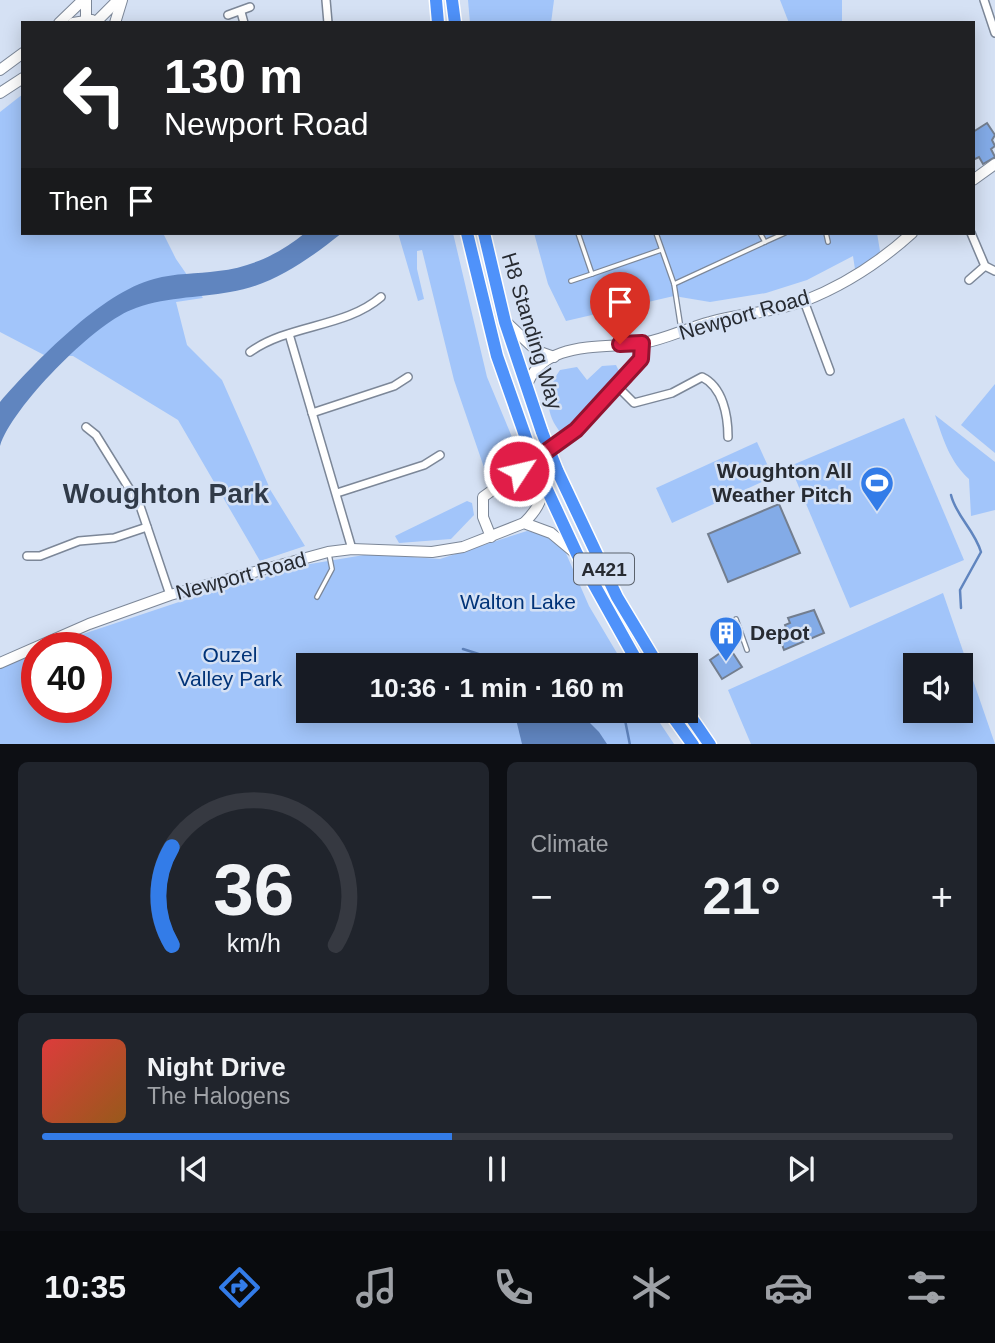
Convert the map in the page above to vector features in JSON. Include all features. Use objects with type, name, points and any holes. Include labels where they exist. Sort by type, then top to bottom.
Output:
[{"type":"highway","points":[[436,0],[438,21]]},
{"type":"highway","points":[[452,0],[455,21]]},
{"type":"highway","name":"H8 Standing Way","points":[[468,235],[498,356],[527,441],[577,554],[632,653]]},
{"type":"highway","name":"H8 Standing Way","points":[[484,235],[505,322],[557,470],[617,597],[650,653]]},
{"type":"highway","points":[[678,723],[693,744]]},
{"type":"highway","points":[[695,723],[710,744]]},
{"type":"street","points":[[61,21],[84,0],[91,21]]},
{"type":"street","points":[[92,21],[120,0]]},
{"type":"street","points":[[115,21],[120,0]]},
{"type":"street","points":[[326,0],[328,21]]},
{"type":"street","points":[[984,0],[995,33]]},
{"type":"street","points":[[228,15],[250,7]]},
{"type":"street","points":[[242,12],[244,21]]},
{"type":"street","points":[[0,70],[21,54]]},
{"type":"street","points":[[0,93],[21,79]]},
{"type":"street","points":[[975,179],[995,164]]},
{"type":"street","name":"Newport Road","points":[[526,388],[529,377],[554,357],[598,344],[642,343],[804,301],[863,273],[910,235]]},
{"type":"street","points":[[972,235],[985,266],[995,271]]},
{"type":"street","points":[[969,280],[985,266]]},
{"type":"street","points":[[250,352],[266,341],[366,309],[381,297]]},
{"type":"street","points":[[804,301],[830,371]]},
{"type":"street","points":[[505,322],[537,351],[554,357]]},
{"type":"street","points":[[289,334],[352,549]]},
{"type":"street","points":[[491,537],[483,517],[483,497],[563,441],[641,359],[642,343]]},
{"type":"street","points":[[312,413],[394,386],[408,377]]},
{"type":"street","points":[[617,386],[634,403],[672,393],[702,377],[713,382],[728,418],[728,437]]},
{"type":"street","points":[[86,427],[96,435],[133,493],[170,595]]},
{"type":"street","points":[[337,494],[424,465],[440,455]]},
{"type":"street","points":[[543,481],[543,496],[524,523],[551,533],[577,554]]},
{"type":"street","name":"Newport Road","points":[[1,661],[89,624],[170,595],[328,552],[352,549],[432,552],[463,547],[524,523]]},
{"type":"street","points":[[27,556],[40,556],[79,541],[114,538],[147,527]]},
{"type":"lane","points":[[579,235],[592,274]]},
{"type":"lane","points":[[657,235],[674,284],[682,331]]},
{"type":"lane","points":[[761,235],[765,242]]},
{"type":"lane","points":[[674,284],[781,235]]},
{"type":"lane","points":[[826,235],[828,242]]},
{"type":"lane","points":[[571,281],[661,250]]},
{"type":"lane","points":[[317,597],[332,569],[328,552]]},
{"type":"lane","points":[[736,619],[747,650]]},
{"type":"green space","points":[[468,0],[554,0],[551,21],[470,21]]},
{"type":"green space","points":[[780,0],[842,0],[842,21],[788,21]]},
{"type":"green space","points":[[21,96],[21,235],[164,235],[176,259],[203,298],[176,302],[187,345],[222,380],[271,491],[305,546],[260,561],[178,420],[73,356],[46,356],[0,332],[0,112]]},
{"type":"green space","points":[[399,235],[453,235],[487,377],[522,461],[489,482],[454,380],[422,250],[417,251],[417,269],[424,299],[418,301]]},
{"type":"green space","points":[[535,235],[877,235],[880,251],[877,263],[856,276],[853,256],[807,280],[766,293],[710,302],[674,296],[566,321],[548,284]]},
{"type":"green space","points":[[616,365],[620,373],[574,426],[562,434],[552,419],[549,402],[551,386],[560,370],[577,367],[587,380],[602,366]]},
{"type":"green space","points":[[995,384],[995,453],[961,425]]},
{"type":"green space","points":[[935,415],[995,462],[995,510],[971,516],[969,479],[952,458]]},
{"type":"green space","name":"Woughton All Weather Pitch","points":[[904,418],[964,560],[850,608],[790,466]]},
{"type":"green space","points":[[757,442],[773,477],[672,523],[656,488]]},
{"type":"green space","points":[[467,501],[472,503],[474,515],[451,539],[399,543],[395,536]]},
{"type":"green space","points":[[527,531],[545,534],[565,551],[589,606],[617,653],[296,653],[296,723],[660,723],[674,744],[0,744],[0,668],[21,658],[21,723],[112,723],[112,632],[89,632],[179,602],[310,564],[370,554],[440,559]]},
{"type":"green space","points":[[943,593],[964,653],[903,653],[903,723],[973,723],[973,680],[995,744],[751,744],[728,690]]},
{"type":"shaded area","points":[[302,235],[339,235],[304,261],[276,277],[246,289],[155,303],[131,310],[115,319],[96,332],[56,369],[20,410],[0,446],[0,402],[32,367],[91,313],[113,298],[154,279],[230,269],[254,263]]},
{"type":"shaded area","points":[[517,723],[590,723],[607,744],[522,744]]},
{"type":"building","points":[[987,123],[995,135],[992,140],[995,146],[991,149],[995,157],[983,164],[979,157],[975,159],[975,131]]},
{"type":"building","points":[[779,504],[800,553],[728,582],[708,534]]},
{"type":"building","points":[[814,610],[824,633],[784,650],[779,636],[787,632],[785,625],[790,623],[788,618]]},
{"type":"building","name":"Depot","points":[[729,647],[742,667],[722,679],[710,660]]},
{"type":"waterway","points":[[951,495],[981,552],[960,590],[961,608]]},
{"type":"waterway","points":[[463,649],[476,653]]},
{"type":"waterway","points":[[626,723],[630,744]]},
{"type":"place","name":"Woughton All Weather Pitch","points":[[877,513]]},
{"type":"place","name":"Depot","points":[[726,663]]},
{"type":"district","name":"Woughton Park","points":[[166,493]]},
{"type":"route","points":[[519,471],[576,430],[641,359],[642,343],[620,344]]},
{"type":"park label","name":"Walton Lake","points":[[518,602]]},
{"type":"park label","name":"Ouzel Valley Park","points":[[230,667]]}]
